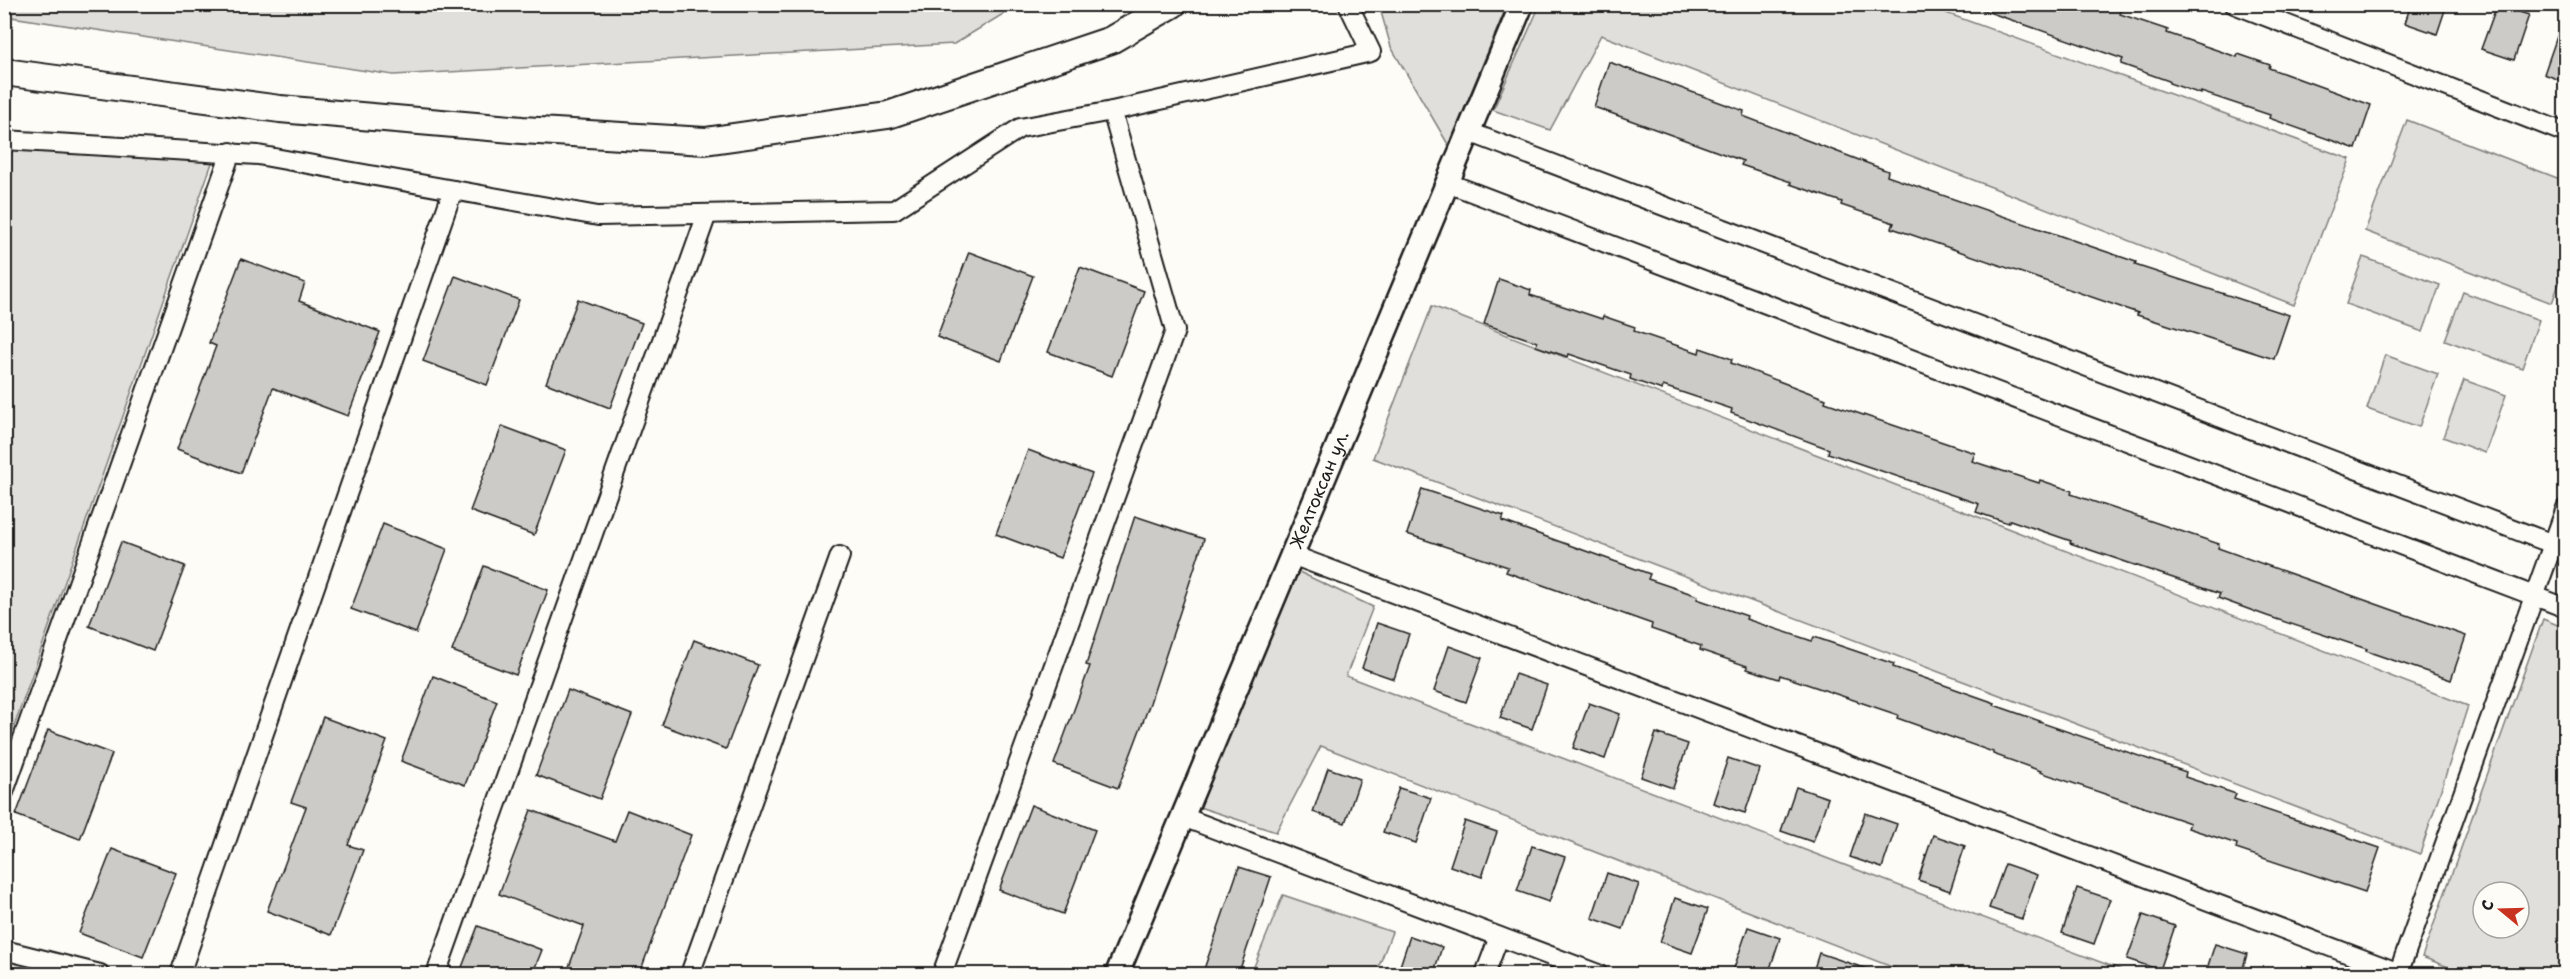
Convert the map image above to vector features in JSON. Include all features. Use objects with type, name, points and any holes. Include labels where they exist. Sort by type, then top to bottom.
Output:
[{"type":"main road","points":[[4,72],[280,109],[522,130],[705,141],[888,115],[1111,40],[1173,4]]},
{"type":"street","points":[[4,140],[231,152],[598,216],[894,210],[1020,128],[1112,111],[1371,52],[1348,4]]},
{"type":"street","name":"Желтоксан ул.","points":[[1116,975],[1522,4]]},
{"type":"street","points":[[2234,4],[2565,133]]},
{"type":"street","points":[[942,975],[1175,332],[1112,111]]},
{"type":"street","points":[[1469,132],[2559,546]]},
{"type":"street","points":[[4,792],[231,152]]},
{"type":"street","points":[[1448,183],[2565,608]]},
{"type":"street","points":[[180,975],[453,190]]},
{"type":"street","points":[[436,975],[707,214]]},
{"type":"street","points":[[1292,555],[2399,974],[2534,596],[2559,546],[2565,508]]},
{"type":"street","points":[[690,975],[840,556]]},
{"type":"street","points":[[1183,817],[1598,975]]},
{"type":"street","points":[[1485,975],[1499,937]]},
{"type":"street","points":[[4,951],[100,975]]},
{"type":"shaded area","points":[[4,5],[1018,5],[954,44],[393,75],[5,16]]},
{"type":"shaded area","points":[[1379,5],[1507,5],[1449,146],[1391,47]]},
{"type":"shaded area","points":[[1540,5],[1924,5],[2350,159],[2294,305],[1601,35],[1550,130],[1493,110]]},
{"type":"shaded area","points":[[2407,120],[2565,181],[2565,267],[2552,303],[2365,231]]},
{"type":"shaded area","points":[[13,149],[213,160],[5,752],[5,172]]},
{"type":"shaded area","points":[[2363,257],[2440,285],[2423,332],[2346,304]]},
{"type":"shaded area","points":[[2463,292],[2539,320],[2522,368],[2445,340]]},
{"type":"shaded area","points":[[1432,306],[2468,706],[2420,854],[1373,458]]},
{"type":"shaded area","points":[[2385,355],[2438,374],[2419,427],[2367,409]]},
{"type":"shaded area","points":[[2464,380],[2506,395],[2485,453],[2443,437]]},
{"type":"shaded area","points":[[1297,571],[1373,607],[1346,676],[2132,974],[1910,974],[1321,746],[1276,832],[1199,807]]},
{"type":"shaded area","points":[[2543,619],[2565,628],[2565,974],[2467,974],[2422,957]]},
{"type":"shaded area","points":[[1283,895],[1392,932],[1376,974],[1251,974]]},
{"type":"building","points":[[1974,4],[2109,4],[2121,9],[2120,14],[2168,30],[2167,33],[2237,57],[2238,54],[2270,65],[2269,68],[2371,105],[2356,149],[2269,118],[2270,115],[2169,83],[2169,81],[2121,64],[2123,59],[1974,7]]},
{"type":"building","points":[[2411,4],[2447,4],[2437,34],[2405,23]]},
{"type":"building","points":[[2497,5],[2529,15],[2514,60],[2481,49]]},
{"type":"building","points":[[2563,19],[2565,19],[2565,82],[2544,74]]},
{"type":"building","points":[[1609,62],[1744,111],[1743,116],[1888,171],[1887,176],[2136,262],[2135,265],[2289,315],[2274,359],[2137,315],[2138,313],[1892,228],[1894,223],[1841,205],[1842,202],[1741,165],[1743,161],[1594,107]]},
{"type":"building","points":[[969,252],[1033,276],[1001,361],[937,337]]},
{"type":"building","points":[[241,259],[305,283],[299,301],[380,332],[348,416],[273,388],[241,473],[177,449],[216,346],[209,343]]},
{"type":"building","points":[[1080,267],[1144,291],[1112,376],[1048,352]]},
{"type":"building","points":[[455,276],[519,300],[487,385],[423,361]]},
{"type":"building","points":[[1499,279],[1531,290],[1530,295],[1602,319],[1603,316],[1635,327],[1634,331],[1699,353],[1700,348],[1732,359],[1731,363],[1826,399],[1825,402],[1975,453],[1972,461],[2039,483],[2040,480],[2072,491],[2071,494],[2219,544],[2218,548],[2466,636],[2451,680],[2267,616],[2218,598],[2220,594],[2070,543],[2071,541],[2010,520],[2008,523],[1976,512],[1979,504],[1828,453],[1829,449],[1731,413],[1732,409],[1663,386],[1662,390],[1630,379],[1631,375],[1569,354],[1568,357],[1536,346],[1537,342],[1484,324]]},
{"type":"building","points":[[578,299],[642,323],[610,408],[546,383]]},
{"type":"building","points":[[502,426],[566,450],[534,535],[470,511]]},
{"type":"building","points":[[1028,450],[1092,474],[1060,558],[996,534]]},
{"type":"building","points":[[1422,489],[1504,516],[1502,521],[1650,574],[1648,579],[1747,616],[1746,619],[1812,641],[1814,637],[1894,664],[1893,667],[1995,703],[1994,705],[2039,722],[2186,772],[2185,777],[2236,794],[2234,799],[2380,848],[2365,892],[2236,849],[2237,844],[2188,828],[2190,823],[2040,772],[1993,754],[1993,752],[1897,718],[1898,715],[1780,675],[1779,679],[1747,669],[1747,666],[1700,650],[1701,646],[1651,629],[1652,624],[1506,572],[1508,567],[1407,534]]},
{"type":"building","points":[[1135,516],[1204,539],[1150,703],[1118,788],[1054,764],[1090,666],[1086,665]]},
{"type":"building","points":[[383,524],[447,549],[416,633],[351,609]]},
{"type":"building","points":[[121,542],[185,566],[153,651],[89,626]]},
{"type":"building","points":[[484,566],[548,590],[516,675],[452,651]]},
{"type":"building","points":[[1377,623],[1409,634],[1394,679],[1362,668]]},
{"type":"building","points":[[694,640],[758,665],[726,749],[662,725]]},
{"type":"building","points":[[1449,646],[1482,658],[1466,702],[1434,691]]},
{"type":"building","points":[[1515,674],[1547,685],[1532,729],[1500,718]]},
{"type":"building","points":[[433,676],[497,701],[465,785],[401,761]]},
{"type":"building","points":[[568,690],[632,715],[600,799],[536,775]]},
{"type":"building","points":[[1589,703],[1620,714],[1605,759],[1573,748]]},
{"type":"building","points":[[323,717],[387,741],[348,845],[363,850],[331,935],[267,911],[306,807],[291,802]]},
{"type":"building","points":[[48,730],[112,754],[80,839],[16,815]]},
{"type":"building","points":[[1656,733],[1688,744],[1673,788],[1641,777]]},
{"type":"building","points":[[1728,758],[1760,769],[1745,813],[1713,803]]},
{"type":"building","points":[[1328,768],[1360,779],[1345,823],[1313,812]]},
{"type":"building","points":[[1796,787],[1828,798],[1813,842],[1781,831]]},
{"type":"building","points":[[1399,788],[1431,798],[1416,843],[1383,832]]},
{"type":"building","points":[[1031,805],[1095,830],[1063,914],[999,890]]},
{"type":"building","points":[[531,810],[615,841],[627,810],[691,835],[639,975],[566,975],[584,926],[499,894]]},
{"type":"building","points":[[1865,813],[1897,824],[1882,868],[1850,857]]},
{"type":"building","points":[[1465,821],[1497,832],[1482,877],[1450,866]]},
{"type":"building","points":[[1933,835],[1965,846],[1950,891],[1918,880]]},
{"type":"building","points":[[1532,846],[1565,857],[1549,902],[1517,891]]},
{"type":"building","points":[[112,849],[176,873],[143,957],[79,933]]},
{"type":"building","points":[[2005,864],[2037,875],[2022,919],[1989,908]]},
{"type":"building","points":[[1239,867],[1271,877],[1238,975],[1202,975]]},
{"type":"building","points":[[1607,873],[1639,884],[1623,929],[1592,918]]},
{"type":"building","points":[[2077,888],[2110,899],[2094,944],[2062,933]]},
{"type":"building","points":[[1675,898],[1708,909],[1692,953],[1660,942]]},
{"type":"building","points":[[2143,915],[2175,926],[2160,970],[2127,959]]},
{"type":"building","points":[[478,926],[542,950],[532,975],[459,975]]},
{"type":"building","points":[[1748,927],[1780,938],[1768,975],[1742,975],[1733,971]]},
{"type":"building","points":[[1410,936],[1442,947],[1433,975],[1397,975]]},
{"type":"building","points":[[2215,944],[2247,954],[2241,975],[2205,975]]},
{"type":"building","points":[[1819,953],[1876,972],[1875,975],[1812,975]]}]
